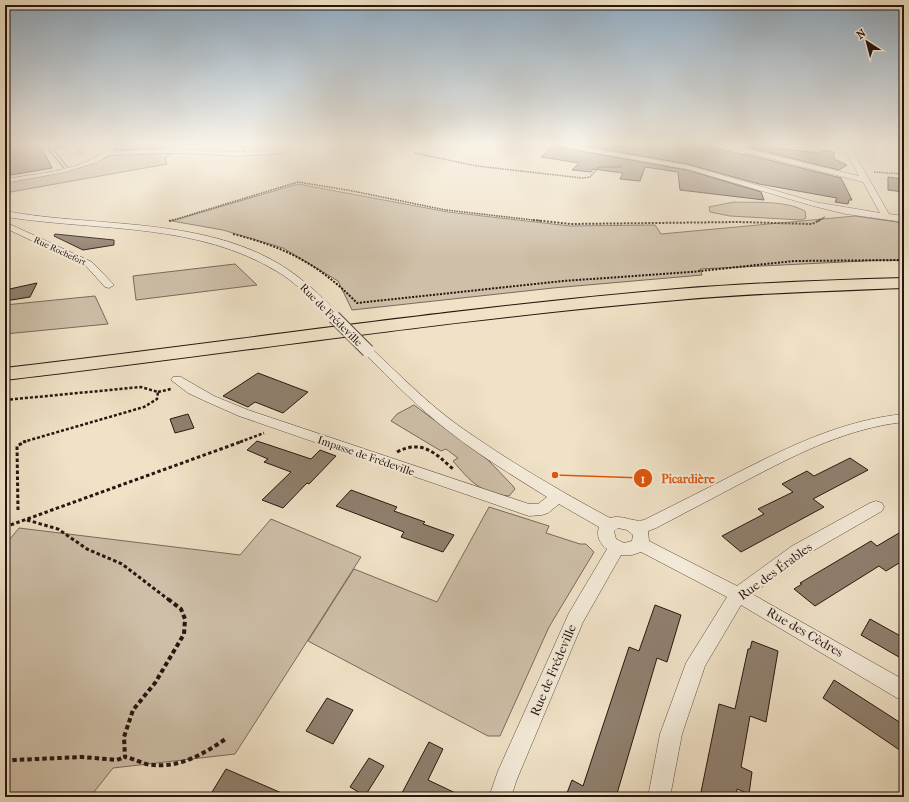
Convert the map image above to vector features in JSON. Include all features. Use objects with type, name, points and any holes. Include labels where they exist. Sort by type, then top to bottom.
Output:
[{"type":"highway","points":[[5,361],[529,299],[618,290],[771,278],[904,274]]},
{"type":"highway","points":[[5,374],[573,305],[733,291],[904,283]]},
{"type":"street","points":[[739,181],[792,199],[840,210],[904,219]]},
{"type":"street","points":[[866,181],[886,217]]},
{"type":"street","points":[[5,221],[9,215]]},
{"type":"street","name":"Rue de Frédeville","points":[[9,215],[156,230],[212,240],[253,255],[281,269],[302,285],[343,327],[409,390],[453,428],[513,469],[558,497],[610,526]]},
{"type":"street","name":"Rue Rochefort","points":[[5,226],[89,264],[109,285]]},
{"type":"street","name":"Impasse de Frédeville","points":[[178,380],[194,392],[246,414],[395,466],[529,510],[542,509],[558,497]]},
{"type":"street","points":[[639,536],[632,525],[620,522],[606,529],[606,537],[608,542],[617,547],[630,550],[639,536],[650,524],[770,462],[837,432],[859,425],[904,418]]},
{"type":"street","name":"Rue des Érables","points":[[659,797],[671,734],[696,663],[739,594],[798,551],[876,507]]},
{"type":"street","name":"Rue des Cèdres","points":[[639,536],[850,658],[904,691]]},
{"type":"street","name":"Rue de Frédeville","points":[[500,797],[506,779],[575,619],[617,547]]},
{"type":"path","points":[[174,223],[166,221],[252,197],[298,182],[348,190],[446,210],[571,224],[738,222],[812,224],[840,210]]},
{"type":"path","points":[[230,233],[259,240],[288,251],[328,276],[357,303],[563,281],[691,272],[794,261],[904,260]]},
{"type":"path","points":[[5,400],[116,389],[141,388],[152,389],[158,392],[157,399],[144,407],[22,442],[17,446],[18,510]]},
{"type":"path","points":[[5,527],[282,426]]},
{"type":"path","points":[[395,466],[394,459],[396,453],[403,448],[412,446],[421,447],[432,451],[453,470],[462,480],[460,488]]},
{"type":"path","points":[[27,520],[58,529],[87,549],[122,564],[181,609],[186,619],[184,634],[155,683],[133,710],[124,737],[125,757]]},
{"type":"path","points":[[5,762],[14,760],[82,757],[117,760],[125,757],[148,764],[173,766],[203,755],[227,738]]},
{"type":"shaded area","points":[[12,181],[70,181],[5,193],[5,183]]},
{"type":"shaded area","points":[[298,184],[448,212],[570,226],[655,225],[661,234],[855,216],[904,223],[904,261],[884,260],[700,269],[702,275],[553,288],[352,310],[338,281],[283,248],[223,230],[172,221]]},
{"type":"shaded area","points":[[734,202],[770,203],[797,207],[805,211],[806,218],[801,220],[730,216],[710,212],[709,207]]},
{"type":"shaded area","points":[[235,264],[257,285],[136,300],[133,276]]},
{"type":"shaded area","points":[[95,296],[108,324],[5,334],[5,305]]},
{"type":"shaded area","points":[[414,405],[488,460],[515,489],[509,496],[499,495],[483,489],[465,475],[453,461],[458,458],[446,449],[441,451],[391,421],[397,414]]},
{"type":"shaded area","points":[[489,507],[549,526],[546,533],[580,544],[586,544],[594,552],[549,627],[500,736],[488,736],[308,641],[354,569],[437,602]]},
{"type":"shaded area","points":[[271,519],[361,557],[235,754],[113,768],[90,797],[5,797],[5,545],[19,528],[240,555]]},
{"type":"building","points":[[679,181],[725,181],[761,192],[764,200],[680,190]]},
{"type":"building","points":[[750,181],[843,181],[852,200],[849,200],[848,204],[835,202],[837,198]]},
{"type":"building","points":[[888,181],[902,181],[904,192],[888,190]]},
{"type":"building","points":[[55,234],[114,240],[114,245],[83,250],[54,236]]},
{"type":"building","points":[[37,283],[30,297],[5,301],[5,290]]},
{"type":"building","points":[[258,373],[308,392],[283,413],[255,402],[248,407],[223,396]]},
{"type":"building","points":[[188,414],[194,428],[175,433],[170,419]]},
{"type":"building","points":[[257,441],[311,459],[320,450],[336,456],[283,508],[262,500],[291,472],[264,462],[268,459],[247,450]]},
{"type":"building","points":[[850,458],[868,470],[813,499],[824,507],[741,552],[722,536],[764,514],[758,509],[793,492],[782,484],[807,471],[814,476]]},
{"type":"building","points":[[351,490],[397,507],[394,511],[425,522],[423,524],[454,535],[443,552],[401,537],[404,532],[336,506]]},
{"type":"building","points":[[904,530],[904,560],[886,571],[879,566],[815,606],[794,589],[802,584],[800,583],[871,541],[877,546]]},
{"type":"building","points":[[655,605],[681,615],[667,662],[657,658],[616,797],[574,797],[567,793],[572,780],[583,786],[629,647],[639,651]]},
{"type":"building","points":[[870,619],[904,638],[904,660],[861,635]]},
{"type":"building","points":[[752,641],[778,651],[766,722],[750,716],[741,767],[752,772],[749,794],[737,789],[736,797],[700,797],[719,704],[735,709],[748,649],[750,649]]},
{"type":"building","points":[[834,680],[904,725],[904,753],[823,698]]},
{"type":"building","points":[[327,698],[353,710],[333,744],[306,731]]},
{"type":"building","points":[[429,742],[443,749],[428,780],[464,797],[411,797],[402,793]]},
{"type":"building","points":[[369,758],[384,766],[365,796],[350,787]]},
{"type":"building","points":[[226,769],[291,797],[209,797]]},
{"type":"place","name":"Picardière","points":[[555,475]]}]
